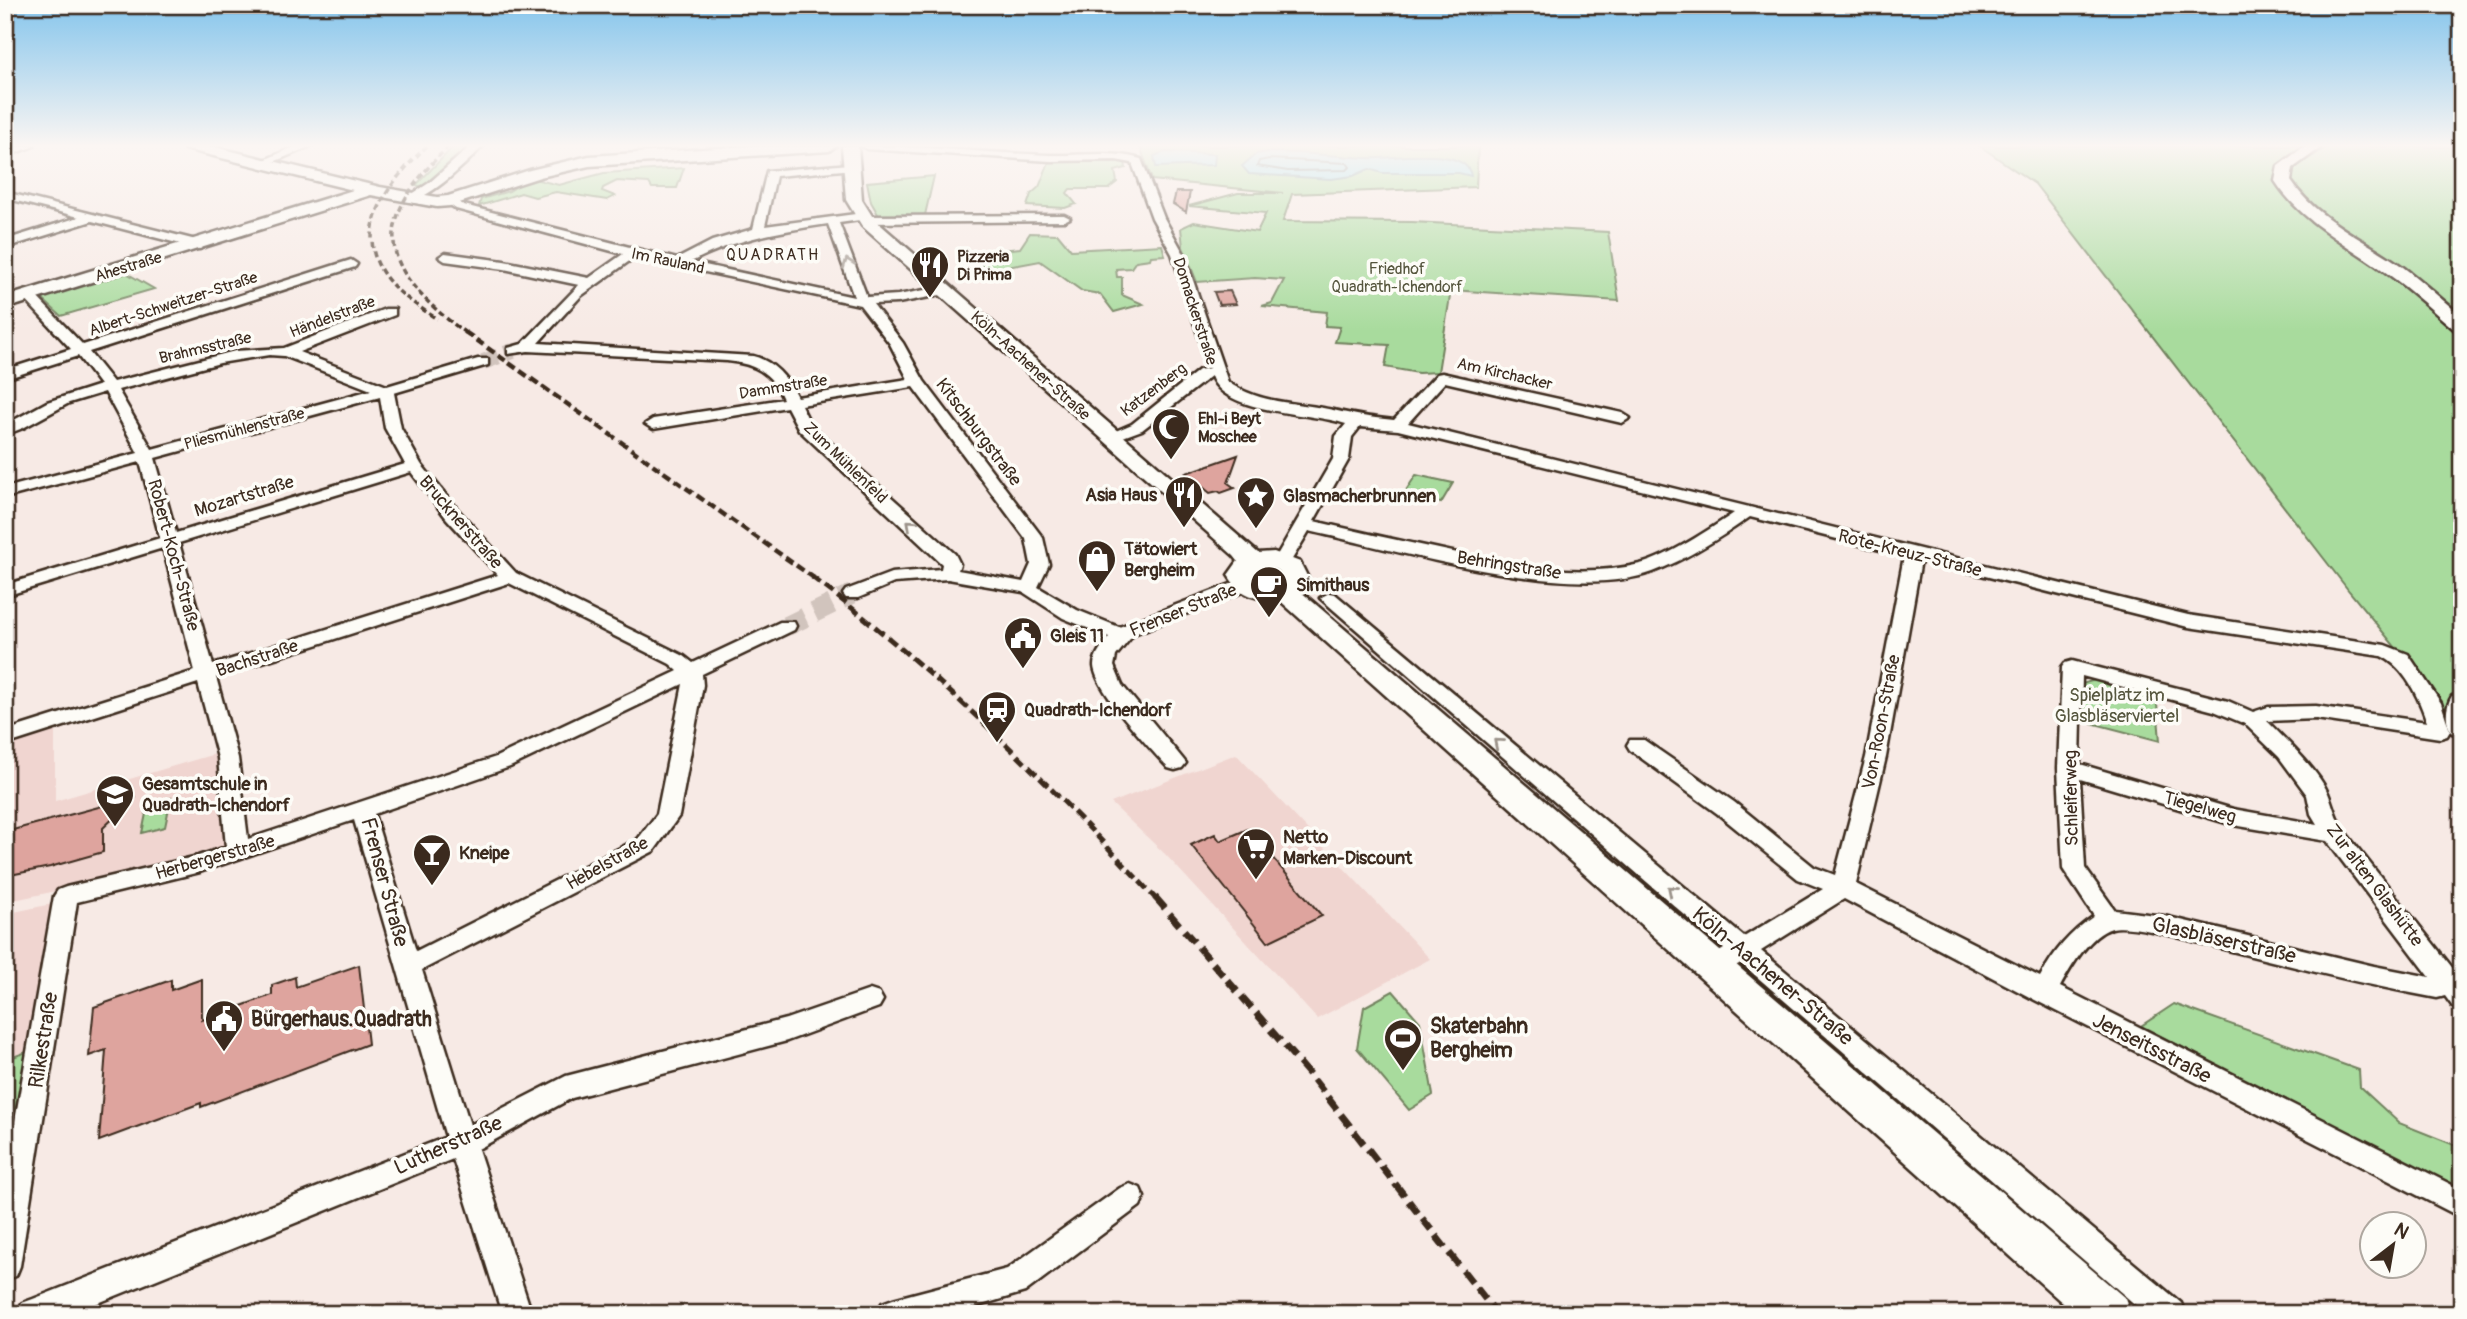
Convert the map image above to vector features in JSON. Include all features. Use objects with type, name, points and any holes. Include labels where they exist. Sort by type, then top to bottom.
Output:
[{"type":"main road","name":"Ahestraße","points":[[5,303],[315,208]]},
{"type":"main road","points":[[859,208],[865,218]]},
{"type":"main road","points":[[2311,208],[2398,272],[2462,326]]},
{"type":"main road","name":"Köln-Aachener-Straße","points":[[865,218],[1243,551],[1250,573]]},
{"type":"main road","points":[[1267,560],[1282,562],[1293,569],[1295,578],[1282,589],[1259,590],[1250,573],[1267,560]]},
{"type":"main road","name":"Köln-Aachener-Straße","points":[[1282,589],[1359,640],[1729,958],[2047,1262],[2109,1314]]},
{"type":"main road","points":[[2462,702],[2462,726]]},
{"type":"street","points":[[47,208],[200,244]]},
{"type":"street","name":"Im Rauland","points":[[466,208],[633,253],[866,302],[946,290]]},
{"type":"street","points":[[758,231],[763,208]]},
{"type":"street","name":"Domackerstraße","points":[[1154,208],[1178,254],[1221,384],[1247,398],[1333,414],[1356,422]]},
{"type":"street","points":[[5,244],[90,218]]},
{"type":"street","points":[[679,263],[716,244],[758,231],[865,218],[1064,218]]},
{"type":"street","name":"Kitschburgstraße","points":[[833,222],[859,295],[896,343],[917,382],[1034,538],[1042,558],[1041,570],[1028,588]]},
{"type":"street","points":[[445,257],[593,282],[633,253]]},
{"type":"street","name":"Albert-Schweitzer-Straße","points":[[5,374],[351,264]]},
{"type":"street","name":"Zum Mühlenfeld","points":[[593,282],[576,293],[520,349],[753,360],[765,366],[785,387],[804,427],[949,558],[951,564],[948,574]]},
{"type":"street","name":"Robert-Koch-Straße","points":[[28,296],[81,351],[110,388],[146,453],[228,758],[238,852]]},
{"type":"street","name":"Händelstraße","points":[[286,352],[390,312]]},
{"type":"street","name":"Brahmsstraße","points":[[5,430],[20,426],[51,405],[110,388],[270,350],[286,352],[386,391]]},
{"type":"street","name":"Pliesmühlenstraße","points":[[5,493],[146,453],[386,391],[483,362]]},
{"type":"street","name":"Katzenberg","points":[[1112,436],[1137,427],[1204,373],[1216,371]]},
{"type":"street","name":"Am Kirchacker","points":[[1398,425],[1442,377],[1622,418]]},
{"type":"street","name":"Dammstraße","points":[[653,424],[917,382]]},
{"type":"street","name":"Brucknerstraße","points":[[386,391],[393,428],[414,466],[453,515],[510,577],[677,660],[692,673]]},
{"type":"street","points":[[1282,562],[1341,459],[1344,436],[1356,422]]},
{"type":"street","name":"Rote-Kreuz-Straße","points":[[1356,422],[1398,425],[2188,621],[2385,651],[2401,658],[2431,703],[2440,731],[2356,718],[2275,711],[2252,719]]},
{"type":"street","name":"Mozartstraße","points":[[5,591],[414,466]]},
{"type":"street","name":"Behringstraße","points":[[1302,524],[1485,564],[1553,575],[1604,575],[1647,568],[1713,536],[1746,513]]},
{"type":"street","name":"Von-Roon-Straße","points":[[1843,888],[1875,757],[1913,554]]},
{"type":"street","name":"Frenser Straße","points":[[1175,763],[1106,679],[1104,660],[1121,635],[1136,626],[1250,573]]},
{"type":"street","name":"Frenser Straße","points":[[852,594],[891,578],[948,574],[1028,588],[1070,614],[1121,635]]},
{"type":"street","name":"Bachstraße","points":[[5,738],[510,577]]},
{"type":"street","name":"Köln-Aachener-Straße","points":[[1329,598],[1359,640]]},
{"type":"street","name":"Frenser Straße","points":[[517,1314],[461,1143],[362,811],[503,762],[787,626]]},
{"type":"street","name":"Zur alten Glashütte","points":[[2072,667],[2221,706],[2252,719],[2286,752],[2317,793],[2322,814],[2334,834],[2450,991]]},
{"type":"street","name":"Schleiferweg","points":[[2072,667],[2069,768],[2074,869],[2108,919]]},
{"type":"street","name":"Hebelstraße","points":[[408,966],[646,845],[668,816],[693,685],[692,673]]},
{"type":"street","points":[[1637,745],[1726,808],[1806,873],[1843,888]]},
{"type":"street","name":"Tiegelweg","points":[[2069,768],[2222,815],[2292,831],[2334,834]]},
{"type":"street","name":"Herbergerstraße","points":[[66,896],[191,866],[362,811]]},
{"type":"street","points":[[1729,958],[1843,888]]},
{"type":"street","name":"Jenseitsstraße","points":[[1843,888],[2462,1205]]},
{"type":"street","name":"Rilkestraße","points":[[5,1266],[66,896]]},
{"type":"street","points":[[2044,993],[2062,960],[2084,934],[2108,919]]},
{"type":"street","name":"Glasbläserstraße","points":[[2108,919],[2164,925],[2374,976],[2450,991]]},
{"type":"street","name":"Köln-Aachener-Straße","points":[[1729,958],[2170,1314]]},
{"type":"street","name":"Lutherstraße","points":[[33,1314],[461,1143],[566,1088],[787,1030],[870,1000]]},
{"type":"street","points":[[893,1314],[1014,1282],[1130,1197]]},
{"type":"shaded area","name":"Gesamtschule in Quadrath-Ichendorf","points":[[55,728],[55,801],[218,753],[228,854],[5,902],[5,744]]},
{"type":"shaded area","points":[[1236,754],[1430,959],[1317,1019],[1165,854],[1111,803]]},
{"type":"shaded area","points":[[56,903],[32,1050],[5,1060],[5,914]]},
{"type":"green space","points":[[874,208],[927,208],[925,215],[879,216]]},
{"type":"green space","name":"Friedhof Quadrath-Ichendorf","points":[[1206,208],[1287,208],[1283,221],[1412,222],[1608,232],[1619,301],[1451,290],[1438,372],[1418,373],[1385,367],[1389,345],[1335,342],[1340,327],[1325,326],[1327,312],[1262,306],[1272,303],[1284,280],[1255,278],[1197,282],[1183,247],[1181,228],[1194,222],[1257,232],[1266,213]]},
{"type":"green space","points":[[2053,208],[2462,208],[2462,716],[2437,709],[2429,688],[2349,591]]},
{"type":"green space","points":[[1030,233],[1058,234],[1071,250],[1162,245],[1165,255],[1136,261],[1131,268],[1116,269],[1117,277],[1122,277],[1122,295],[1143,304],[1114,312],[1100,294],[1082,291],[1040,261],[986,271],[973,253],[1020,248]]},
{"type":"green space","points":[[123,271],[154,289],[61,316],[39,296]]},
{"type":"green space","points":[[1416,475],[1453,483],[1441,503],[1403,495]]},
{"type":"green space","name":"Spielplatz im Glasbläserviertel","points":[[2101,678],[2156,692],[2160,741],[2076,719],[2079,685]]},
{"type":"green space","points":[[171,798],[165,827],[142,833],[148,804]]},
{"type":"green space","name":"Skaterbahn Bergheim","points":[[1393,991],[1420,1022],[1433,1095],[1409,1110],[1357,1048],[1364,1007]]},
{"type":"green space","points":[[2174,1004],[2359,1070],[2360,1087],[2399,1123],[2462,1148],[2462,1191],[2141,1026]]},
{"type":"green space","points":[[32,1050],[5,1208],[5,1060]]},
{"type":"building","points":[[1230,291],[1236,304],[1219,305],[1214,292]]},
{"type":"building","points":[[1238,455],[1228,483],[1235,488],[1221,493],[1210,493],[1186,473]]},
{"type":"building","points":[[136,797],[103,828],[103,852],[5,876],[5,832]]},
{"type":"building","name":"Netto Marken-Discount","points":[[1248,829],[1322,916],[1268,942],[1191,845],[1215,834],[1220,841]]},
{"type":"building","name":"Bürgerhaus.Quadrath","points":[[359,965],[368,1044],[201,1107],[201,1103],[99,1141],[106,1050],[89,1056],[94,1007],[171,980],[171,990],[202,979],[202,1020],[272,995],[272,985],[295,977],[296,987]]},
{"type":"tunnel","points":[[483,362],[513,351]]},
{"type":"tunnel","points":[[787,626],[852,594]]},
{"type":"railway","points":[[380,208],[374,221],[372,238],[375,255],[383,273],[408,299],[437,319]]},
{"type":"railway","points":[[402,208],[396,223],[394,245],[401,267],[415,288],[467,334]]},
{"type":"railway","points":[[465,332],[814,578]]},
{"type":"railway","points":[[812,577],[904,651],[991,730],[1034,771],[1156,899]]},
{"type":"railway","points":[[1155,897],[1310,1075],[1497,1314]]},
{"type":"place","name":"Pizzeria Di Prima","points":[[930,299]]},
{"type":"place","name":"Ehl-i Beyt Moschee","points":[[1171,461]]},
{"type":"place","name":"Asia Haus","points":[[1184,529]]},
{"type":"place","name":"Glasmacherbrunnen","points":[[1256,530]]},
{"type":"place","name":"Tätowiert Bergheim","points":[[1097,593]]},
{"type":"place","name":"Simithaus","points":[[1269,619]]},
{"type":"place","name":"Gleis 11","points":[[1023,670]]},
{"type":"place","name":"Quadrath-Ichendorf","points":[[997,744]]},
{"type":"place","name":"Gesamtschule in Quadrath-Ichendorf","points":[[115,828]]},
{"type":"place","name":"Netto Marken-Discount","points":[[1256,881]]},
{"type":"place","name":"Kneipe","points":[[432,887]]},
{"type":"place","name":"Bürgerhaus.Quadrath","points":[[224,1053]]},
{"type":"place","name":"Skaterbahn Bergheim","points":[[1403,1072]]},
{"type":"district","name":"QUADRATH","points":[[773,254]]}]
